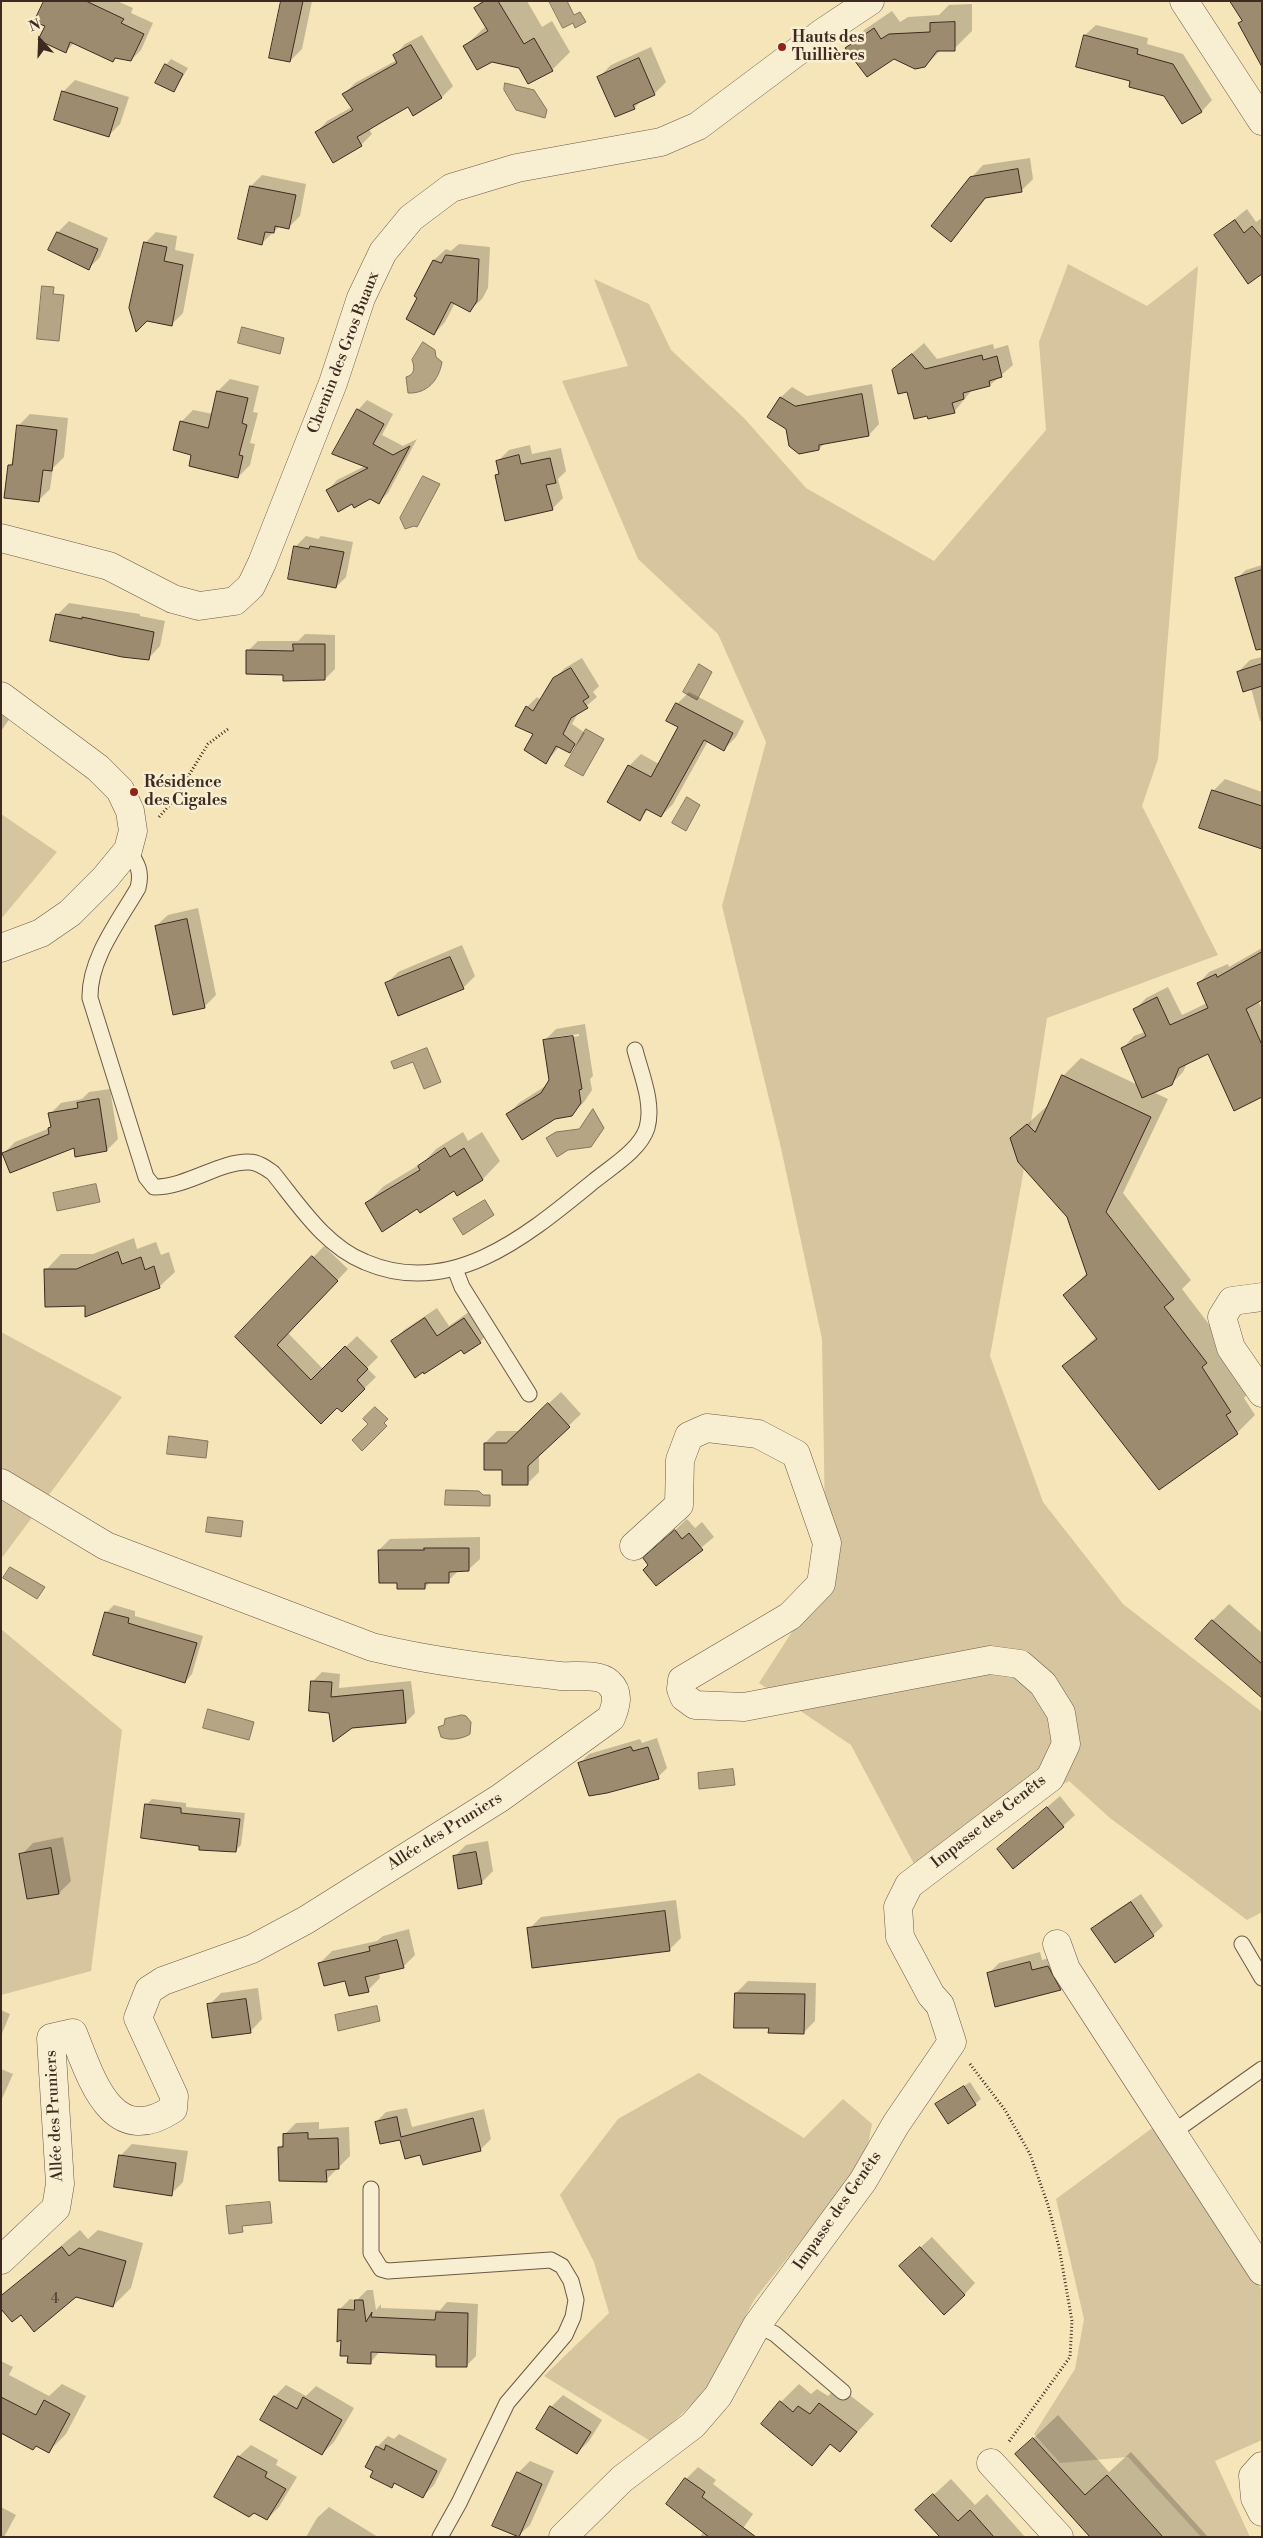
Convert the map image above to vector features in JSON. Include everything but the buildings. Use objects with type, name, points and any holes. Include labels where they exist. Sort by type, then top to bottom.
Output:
[{"type":"street","name":"Chemin des Gros Buaux","points":[[1,538],[109,566],[173,599],[199,606],[235,601],[251,586],[262,563],[333,383],[361,298],[383,252],[411,218],[451,188],[517,168],[661,142],[698,126],[822,33],[870,1]]},
{"type":"street","points":[[1184,1],[1262,121]]},
{"type":"street","points":[[1,696],[98,768],[120,790],[130,811],[130,840],[105,878],[70,913],[41,933],[1,948]]},
{"type":"street","points":[[1262,1297],[1232,1301],[1222,1317],[1231,1348],[1262,1393]]},
{"type":"street","name":"Impasse des Genêts","points":[[563,2537],[622,2479],[693,2425],[718,2396],[757,2325],[863,2181],[896,2124],[952,2042],[940,2005],[931,1996],[900,1937],[898,1907],[908,1885],[1050,1778],[1066,1744],[1061,1713],[1043,1684],[1020,1664],[990,1660],[744,1706],[695,1705],[684,1697],[681,1689],[682,1680],[790,1616],[821,1584],[827,1543],[796,1454],[758,1434],[707,1428],[689,1436],[680,1460],[679,1505],[634,1546]]},
{"type":"street","name":"Allée des Pruniers","points":[[1,1482],[106,1546],[372,1647],[414,1657],[563,1676],[601,1678],[609,1683],[616,1694],[616,1705],[611,1718],[500,1798],[306,1920],[252,1949],[163,1981],[149,1990],[138,2018],[174,2096],[173,2109],[157,2119],[141,2122],[126,2119],[114,2111],[97,2088],[73,2033],[51,2038],[60,2184],[56,2208],[1,2260]]},
{"type":"street","points":[[1057,1944],[1066,1969],[1262,2271]]},
{"type":"street","points":[[992,2463],[1059,2537]]},
{"type":"street","points":[[1262,2466],[1253,2476],[1255,2498],[1262,2512]]},
{"type":"lane","points":[[130,840],[140,869],[138,888],[96,964],[90,982],[90,998],[146,1177],[154,1187],[169,1187],[234,1164],[249,1162],[264,1166],[273,1173],[322,1232],[343,1250],[364,1262],[397,1272],[423,1273],[455,1268],[477,1261],[533,1230],[632,1149],[646,1129],[649,1114],[648,1098],[635,1050]]},
{"type":"lane","points":[[455,1268],[462,1287],[529,1394]]},
{"type":"lane","points":[[1242,1944],[1262,1978]]},
{"type":"lane","points":[[1172,2133],[1262,2069]]},
{"type":"lane","points":[[371,2189],[371,2253],[380,2269],[388,2271],[551,2260],[562,2266],[571,2281],[576,2300],[574,2317],[565,2335],[506,2403],[459,2503],[440,2537]]},
{"type":"lane","points":[[757,2325],[775,2334],[843,2392]]},
{"type":"path","points":[[130,840],[154,823],[173,802],[208,744],[228,729]]},
{"type":"path","points":[[952,2042],[1005,2110],[1030,2154],[1048,2205],[1057,2238],[1072,2321],[1070,2357],[1023,2425],[992,2463]]},
{"type":"shaded area","points":[[549,1],[567,1],[574,15],[580,12],[586,22],[575,28],[573,23],[563,28]]},
{"type":"shaded area","points":[[505,83],[534,90],[547,110],[545,118],[516,110],[504,90]]},
{"type":"shaded area","points":[[1068,264],[1147,306],[1198,266],[1158,759],[1142,806],[1218,955],[1047,1018],[1022,1180],[990,1356],[1043,1502],[1123,1604],[1262,1712],[1262,1912],[1247,1920],[1110,1818],[1069,1781],[914,1864],[851,1745],[759,1683],[826,1579],[822,1339],[781,1148],[722,906],[766,742],[718,634],[638,559],[562,381],[628,366],[594,279],[649,304],[671,350],[744,418],[806,488],[934,561],[1046,430],[1039,342]]},
{"type":"shaded area","points":[[42,286],[54,287],[53,294],[64,295],[59,341],[37,339]]},
{"type":"shaded area","points":[[242,327],[284,338],[280,354],[238,343]]},
{"type":"shaded area","points":[[423,342],[435,350],[436,357],[442,362],[440,369],[431,385],[421,391],[408,393],[406,377],[413,373],[414,365],[412,360]]},
{"type":"shaded area","points":[[423,476],[440,484],[417,527],[405,529],[400,518]]},
{"type":"shaded area","points":[[699,664],[712,672],[697,700],[683,692]]},
{"type":"shaded area","points":[[586,729],[604,739],[583,776],[565,766]]},
{"type":"shaded area","points":[[687,797],[700,805],[686,831],[672,823]]},
{"type":"shaded area","points":[[1,814],[57,852],[1,919]]},
{"type":"shaded area","points":[[427,1048],[441,1082],[424,1089],[413,1062],[394,1069],[391,1062]]},
{"type":"shaded area","points":[[593,1109],[604,1128],[591,1147],[568,1150],[557,1157],[546,1138],[556,1132],[579,1129]]},
{"type":"shaded area","points":[[96,1184],[100,1202],[57,1211],[53,1193]]},
{"type":"shaded area","points":[[485,1200],[494,1215],[463,1235],[453,1219]]},
{"type":"shaded area","points":[[1,1332],[122,1397],[1,1559]]},
{"type":"shaded area","points":[[375,1407],[388,1419],[384,1423],[387,1426],[362,1451],[352,1440],[368,1424],[363,1419]]},
{"type":"shaded area","points":[[169,1436],[208,1441],[206,1458],[167,1454]]},
{"type":"shaded area","points":[[446,1490],[479,1491],[483,1495],[490,1495],[490,1506],[445,1505]]},
{"type":"shaded area","points":[[208,1517],[243,1521],[241,1537],[206,1532]]},
{"type":"shaded area","points":[[10,1567],[45,1587],[37,1599],[3,1578]]},
{"type":"shaded area","points":[[1,1629],[122,1730],[91,1971],[1,1995]]},
{"type":"shaded area","points":[[208,1709],[254,1722],[249,1740],[203,1728]]},
{"type":"shaded area","points":[[462,1715],[466,1716],[471,1722],[470,1734],[456,1739],[441,1737],[438,1727],[444,1725],[445,1719]]},
{"type":"shaded area","points":[[733,1769],[735,1785],[699,1789],[698,1773]]},
{"type":"shaded area","points":[[377,2006],[380,2021],[338,2031],[335,2015]]},
{"type":"shaded area","points":[[699,2073],[804,2138],[843,2099],[872,2124],[865,2160],[754,2300],[707,2390],[652,2442],[544,2376],[609,2313],[594,2262],[560,2195],[618,2119]]},
{"type":"shaded area","points":[[1155,2126],[1262,2290],[1262,2440],[1215,2461],[1250,2537],[1201,2537],[1128,2457],[1060,2463],[1034,2434],[1075,2369],[1084,2319],[1056,2199]]},
{"type":"shaded area","points":[[270,2202],[272,2223],[242,2226],[243,2232],[229,2234],[226,2206]]},
{"type":"place","name":"Hauts des Tuillières","points":[[782,47]]},
{"type":"place","name":"Résidence des Cigales","points":[[134,792]]}]
